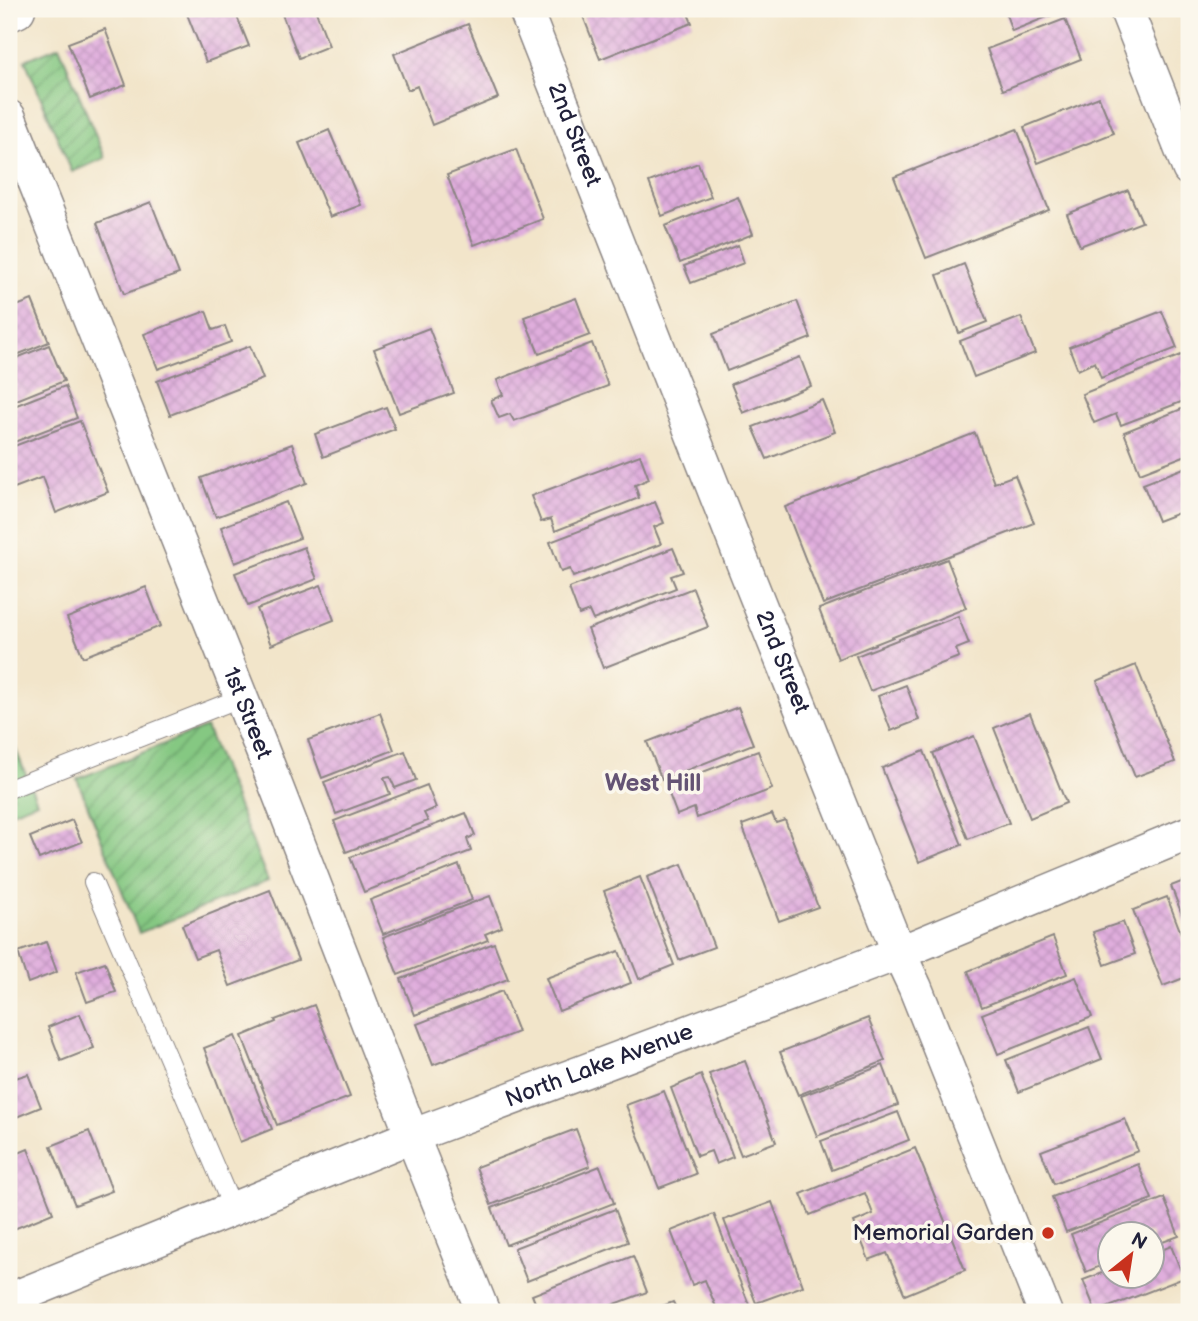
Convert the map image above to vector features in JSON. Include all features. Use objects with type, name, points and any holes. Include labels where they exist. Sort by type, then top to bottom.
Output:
[{"type":"street","points":[[9,12],[16,9]]},
{"type":"street","name":"2nd Street","points":[[525,9],[755,594],[1045,1312]]},
{"type":"street","points":[[1126,9],[1189,169]]},
{"type":"street","name":"1st Street","points":[[9,117],[483,1312]]},
{"type":"street","name":"North Lake Avenue","points":[[9,1300],[411,1136],[899,953],[1189,833]]},
{"type":"lane","points":[[9,789],[240,698]]},
{"type":"lane","points":[[93,882],[233,1209]]},
{"type":"green space","points":[[59,46],[105,158],[72,172],[25,60]]},
{"type":"green space","points":[[206,727],[268,881],[139,933],[77,779]]},
{"type":"green space","points":[[9,733],[37,802],[9,813]]},
{"type":"building","points":[[185,9],[234,9],[249,46],[206,62]]},
{"type":"building","points":[[280,9],[315,9],[329,46],[299,58]]},
{"type":"building","points":[[601,9],[686,9],[692,23],[600,59],[583,16]]},
{"type":"building","points":[[1004,9],[1067,9],[1012,31]]},
{"type":"building","points":[[1065,19],[1081,59],[1003,90],[987,49]]},
{"type":"building","points":[[468,24],[498,98],[432,125],[417,86],[408,90],[394,54]]},
{"type":"building","points":[[105,29],[126,85],[90,99],[68,43]]},
{"type":"building","points":[[1099,97],[1114,133],[1038,163],[1024,127]]},
{"type":"building","points":[[1017,129],[1049,210],[926,258],[894,177]]},
{"type":"building","points":[[329,130],[361,205],[330,217],[299,143]]},
{"type":"building","points":[[516,149],[543,219],[474,245],[447,175]]},
{"type":"building","points":[[698,163],[711,197],[662,216],[649,182]]},
{"type":"building","points":[[1128,190],[1142,222],[1080,246],[1067,214]]},
{"type":"building","points":[[738,197],[753,234],[680,263],[665,226]]},
{"type":"building","points":[[151,202],[179,274],[124,294],[97,223]]},
{"type":"building","points":[[738,245],[744,263],[691,283],[684,266]]},
{"type":"building","points":[[964,264],[987,322],[959,333],[937,275]]},
{"type":"building","points":[[576,298],[590,335],[539,354],[524,317]]},
{"type":"building","points":[[32,300],[49,342],[9,358],[9,309]]},
{"type":"building","points":[[797,301],[811,338],[727,371],[713,334]]},
{"type":"building","points":[[206,311],[213,330],[225,326],[231,342],[158,369],[144,334]]},
{"type":"building","points":[[1162,311],[1177,348],[1101,378],[1095,362],[1078,370],[1069,347]]},
{"type":"building","points":[[1021,317],[1035,353],[974,377],[960,341]]},
{"type":"building","points":[[429,328],[454,393],[399,413],[374,349]]},
{"type":"building","points":[[592,343],[608,386],[514,421],[510,414],[499,418],[491,400],[503,395],[497,380]]},
{"type":"building","points":[[49,345],[64,381],[9,403],[9,361]]},
{"type":"building","points":[[250,346],[263,379],[170,415],[157,381]]},
{"type":"building","points":[[1189,352],[1189,399],[1121,425],[1116,414],[1094,423],[1082,394]]},
{"type":"building","points":[[800,357],[811,386],[743,413],[731,384]]},
{"type":"building","points":[[65,386],[77,418],[9,444],[9,408]]},
{"type":"building","points":[[822,400],[835,432],[767,459],[753,427]]},
{"type":"building","points":[[1189,406],[1189,454],[1140,473],[1124,432]]},
{"type":"building","points":[[386,407],[395,429],[323,457],[315,434]]},
{"type":"building","points":[[80,421],[108,492],[56,513],[43,477],[9,490],[9,448]]},
{"type":"building","points":[[975,433],[994,483],[1015,475],[1034,523],[823,604],[785,507]]},
{"type":"building","points":[[292,444],[307,483],[216,517],[201,478]]},
{"type":"building","points":[[640,455],[649,479],[635,485],[639,498],[555,531],[551,519],[541,522],[531,496]]},
{"type":"building","points":[[1189,466],[1189,509],[1158,521],[1143,484]]},
{"type":"building","points":[[286,502],[300,538],[235,563],[221,527]]},
{"type":"building","points":[[655,502],[664,523],[654,527],[661,544],[573,577],[570,569],[561,572],[550,542]]},
{"type":"building","points":[[304,547],[317,579],[248,606],[235,573]]},
{"type":"building","points":[[673,548],[683,572],[671,576],[676,588],[593,620],[589,611],[579,615],[569,588]]},
{"type":"building","points":[[947,559],[966,608],[838,659],[819,609]]},
{"type":"building","points":[[321,585],[334,620],[271,645],[257,609]]},
{"type":"building","points":[[146,587],[161,626],[83,657],[67,618]]},
{"type":"building","points":[[693,588],[708,627],[603,668],[588,629]]},
{"type":"building","points":[[958,616],[969,644],[956,649],[959,657],[870,691],[856,656]]},
{"type":"building","points":[[1136,665],[1175,762],[1135,777],[1097,681]]},
{"type":"building","points":[[906,685],[919,720],[891,731],[878,696]]},
{"type":"building","points":[[738,707],[753,744],[662,780],[647,742]]},
{"type":"building","points":[[380,713],[394,750],[322,778],[308,740]]},
{"type":"building","points":[[1030,713],[1066,803],[1030,818],[994,728]]},
{"type":"building","points":[[974,736],[1009,823],[968,839],[933,753]]},
{"type":"building","points":[[405,751],[416,780],[395,788],[390,777],[384,778],[390,794],[336,814],[324,782]]},
{"type":"building","points":[[758,751],[772,789],[697,818],[694,808],[677,815],[666,786]]},
{"type":"building","points":[[924,751],[962,845],[919,862],[882,768]]},
{"type":"building","points":[[427,785],[436,808],[424,813],[428,821],[346,852],[334,821]]},
{"type":"building","points":[[466,813],[475,835],[467,839],[471,851],[364,892],[350,857]]},
{"type":"building","points":[[772,814],[776,823],[785,820],[818,907],[779,921],[742,825]]},
{"type":"building","points":[[72,820],[82,842],[39,859],[30,837]]},
{"type":"building","points":[[682,864],[714,947],[679,960],[647,877]]},
{"type":"building","points":[[459,865],[472,900],[383,934],[370,900]]},
{"type":"building","points":[[640,877],[674,965],[639,979],[604,891]]},
{"type":"building","points":[[1189,879],[1189,933],[1171,886]]},
{"type":"building","points":[[270,890],[298,960],[230,986],[216,950],[195,958],[182,925]]},
{"type":"building","points":[[490,896],[502,927],[485,934],[488,940],[398,975],[383,937]]},
{"type":"building","points":[[1167,897],[1189,954],[1189,976],[1163,986],[1133,910]]},
{"type":"building","points":[[1123,922],[1135,954],[1105,965],[1093,932]]},
{"type":"building","points":[[1053,937],[1067,974],[982,1007],[968,971]]},
{"type":"building","points":[[46,942],[57,972],[28,983],[18,952]]},
{"type":"building","points":[[494,943],[508,979],[415,1015],[401,979]]},
{"type":"building","points":[[619,951],[631,983],[559,1011],[546,978]]},
{"type":"building","points":[[105,962],[116,992],[87,1002],[76,972]]},
{"type":"building","points":[[1076,977],[1092,1017],[998,1054],[982,1014]]},
{"type":"building","points":[[502,991],[518,1032],[433,1065],[417,1024]]},
{"type":"building","points":[[314,1005],[350,1097],[277,1125],[242,1036]]},
{"type":"building","points":[[80,1014],[94,1048],[61,1061],[48,1027]]},
{"type":"building","points":[[868,1018],[885,1061],[798,1095],[780,1052]]},
{"type":"building","points":[[1089,1027],[1102,1059],[1019,1092],[1006,1060]]},
{"type":"building","points":[[235,1036],[272,1129],[240,1142],[204,1048]]},
{"type":"building","points":[[745,1061],[776,1142],[741,1155],[709,1074]]},
{"type":"building","points":[[883,1065],[898,1105],[817,1136],[801,1096]]},
{"type":"building","points":[[28,1074],[41,1107],[9,1120],[9,1080]]},
{"type":"building","points":[[701,1075],[733,1157],[716,1164],[711,1151],[697,1156],[671,1088]]},
{"type":"building","points":[[664,1091],[696,1174],[659,1188],[626,1105]]},
{"type":"building","points":[[898,1112],[909,1140],[832,1170],[821,1141]]},
{"type":"building","points":[[1125,1119],[1138,1151],[1054,1184],[1041,1151]]},
{"type":"building","points":[[576,1129],[590,1166],[491,1205],[476,1167]]},
{"type":"building","points":[[89,1131],[112,1191],[75,1205],[51,1146]]},
{"type":"building","points":[[9,1140],[14,1155],[28,1149],[53,1213],[9,1231]]},
{"type":"building","points":[[915,1148],[965,1270],[905,1295],[887,1253],[869,1260],[854,1222],[873,1214],[865,1193],[810,1215],[801,1194]]},
{"type":"building","points":[[1138,1164],[1152,1199],[1066,1232],[1052,1197]]},
{"type":"building","points":[[600,1166],[614,1203],[506,1245],[492,1208]]},
{"type":"building","points":[[1164,1198],[1179,1236],[1166,1241],[1166,1220],[1107,1220]]},
{"type":"building","points":[[772,1202],[803,1286],[756,1303],[724,1220]]},
{"type":"building","points":[[615,1209],[628,1242],[527,1281],[514,1248]]},
{"type":"building","points":[[714,1214],[752,1312],[718,1312],[705,1280],[692,1285],[671,1231]]},
{"type":"building","points":[[1096,1224],[1096,1268],[1086,1272],[1071,1234]]},
{"type":"building","points":[[1171,1246],[1184,1278],[1166,1285],[1166,1248]]},
{"type":"building","points":[[633,1256],[647,1292],[594,1312],[539,1312],[532,1295]]},
{"type":"building","points":[[1096,1275],[1096,1290],[1153,1290],[1096,1312],[1083,1280]]},
{"type":"building","points":[[673,1302],[678,1312],[646,1312]]},
{"type":"place","name":"Memorial Garden","points":[[1048,1233]]},
{"type":"district","name":"West Hill","points":[[653,783]]}]
